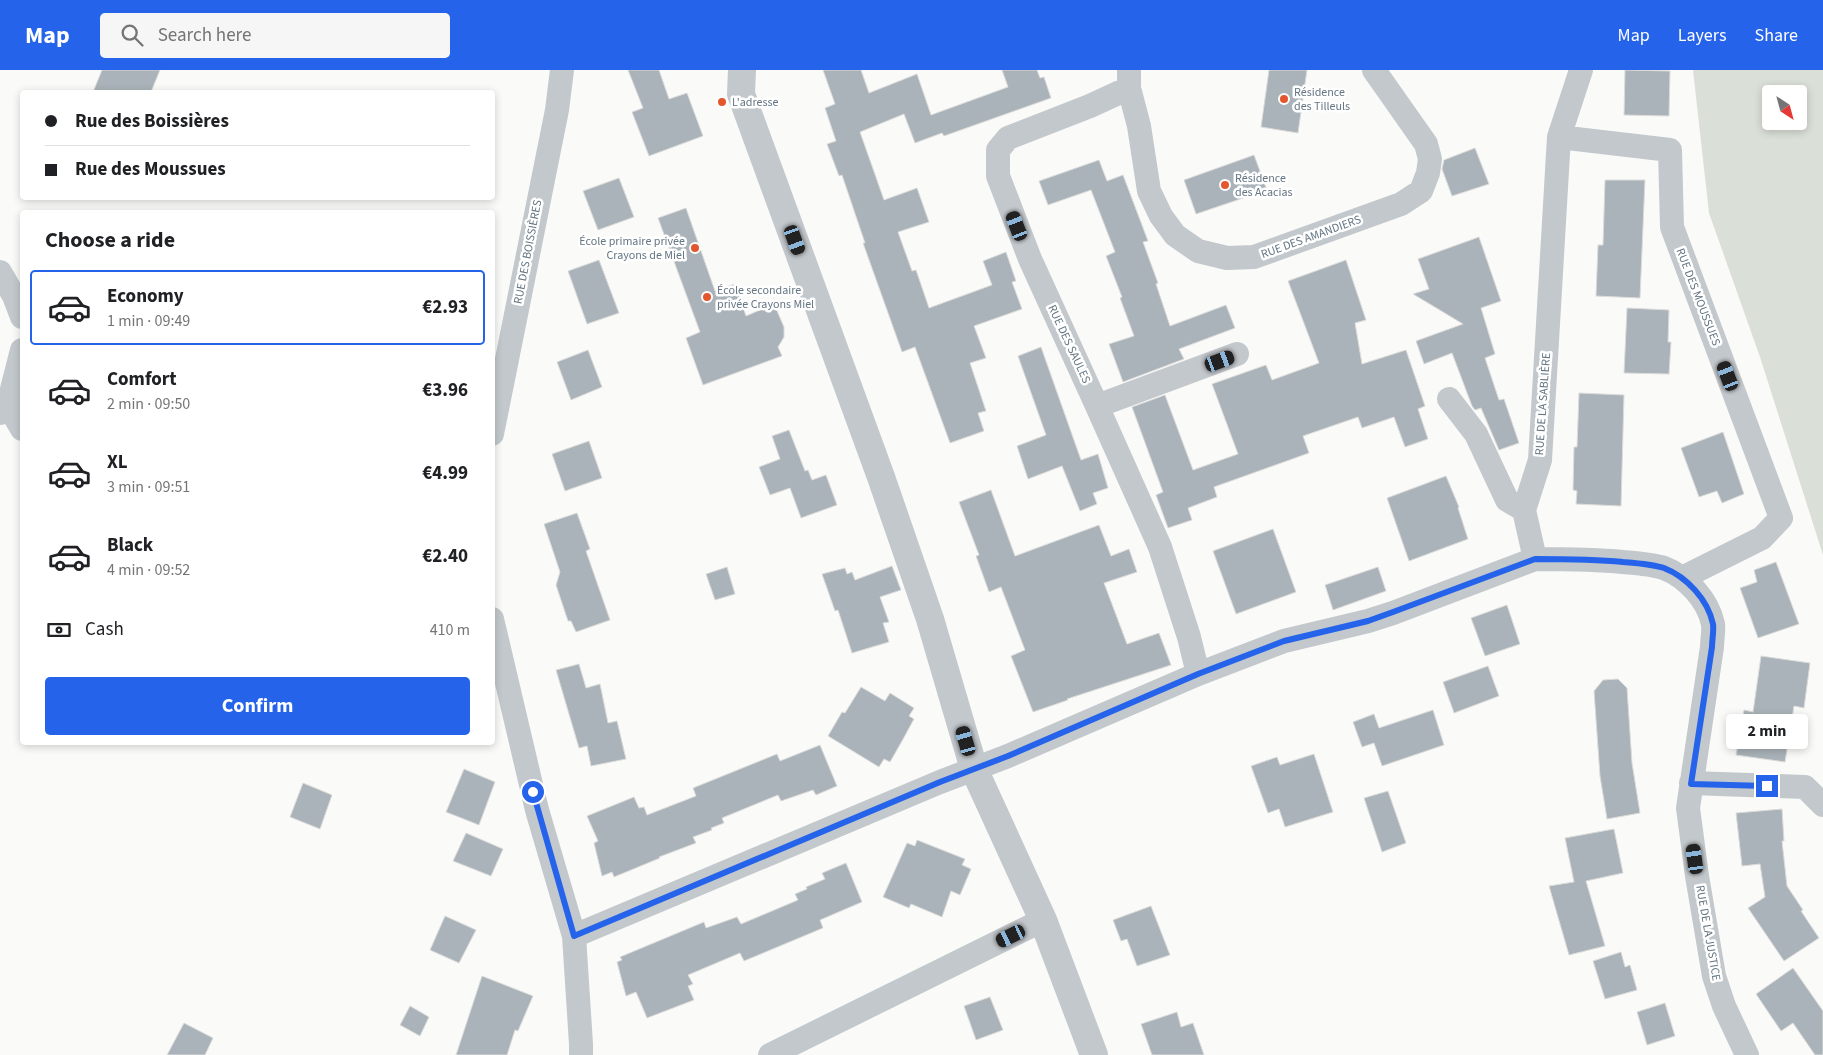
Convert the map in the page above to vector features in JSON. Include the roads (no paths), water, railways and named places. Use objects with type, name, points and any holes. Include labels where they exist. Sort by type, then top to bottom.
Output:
[{"type":"street","name":"RUE DES BOISSIÈRES","points":[[495,419],[557,110],[562,70]]},
{"type":"street","points":[[742,70],[742,94],[897,522],[930,619],[974,769],[1042,920],[1094,1055]]},
{"type":"street","name":"RUE DES AMANDIERS","points":[[1129,79],[1150,191],[1166,222],[1175,235],[1198,252],[1227,258],[1254,257],[1402,204],[1421,191],[1428,173],[1430,159],[1426,144],[1374,70]]},
{"type":"street","name":"RUE DE LA SABLIÈRE","points":[[1524,510],[1540,460],[1558,137],[1580,70]]},
{"type":"street","name":"RUE DES SAULES","points":[[1129,79],[1090,106],[1008,138],[998,150],[998,176],[1030,259],[1160,547],[1198,674]]},
{"type":"street","name":"RUE DES MOUSSUES","points":[[1558,137],[1670,150],[1672,227],[1781,518],[1762,538],[1682,578]]},
{"type":"street","points":[[0,272],[14,296],[20,312]]},
{"type":"street","points":[[1097,406],[1237,354]]},
{"type":"street","points":[[20,357],[4,409],[20,427]]},
{"type":"street","points":[[574,936],[1198,674],[1284,641],[1385,615],[1535,559],[1524,510],[1507,500],[1476,434],[1449,399]]},
{"type":"street","name":"RUE DE LA JUSTICE","points":[[1535,559],[1591,559],[1640,563],[1664,568],[1682,578],[1696,591],[1708,609],[1713,626],[1712,647],[1688,808],[1697,876],[1714,976],[1724,1006],[1747,1055]]},
{"type":"street","points":[[495,632],[537,810],[574,936],[581,1055]]},
{"type":"street","points":[[1691,784],[1806,787],[1823,805]]},
{"type":"street","points":[[770,1055],[1042,920]]},
{"type":"place","name":"Résidence des Tilleuls","points":[[1284,99]]},
{"type":"place","name":"L'adresse","points":[[722,102]]},
{"type":"place","name":"Résidence des Acacias","points":[[1225,185]]},
{"type":"place","name":"École primaire privée Crayons de Miel","points":[[695,248]]},
{"type":"place","name":"École secondaire privée Crayons Miel","points":[[707,297]]}]
